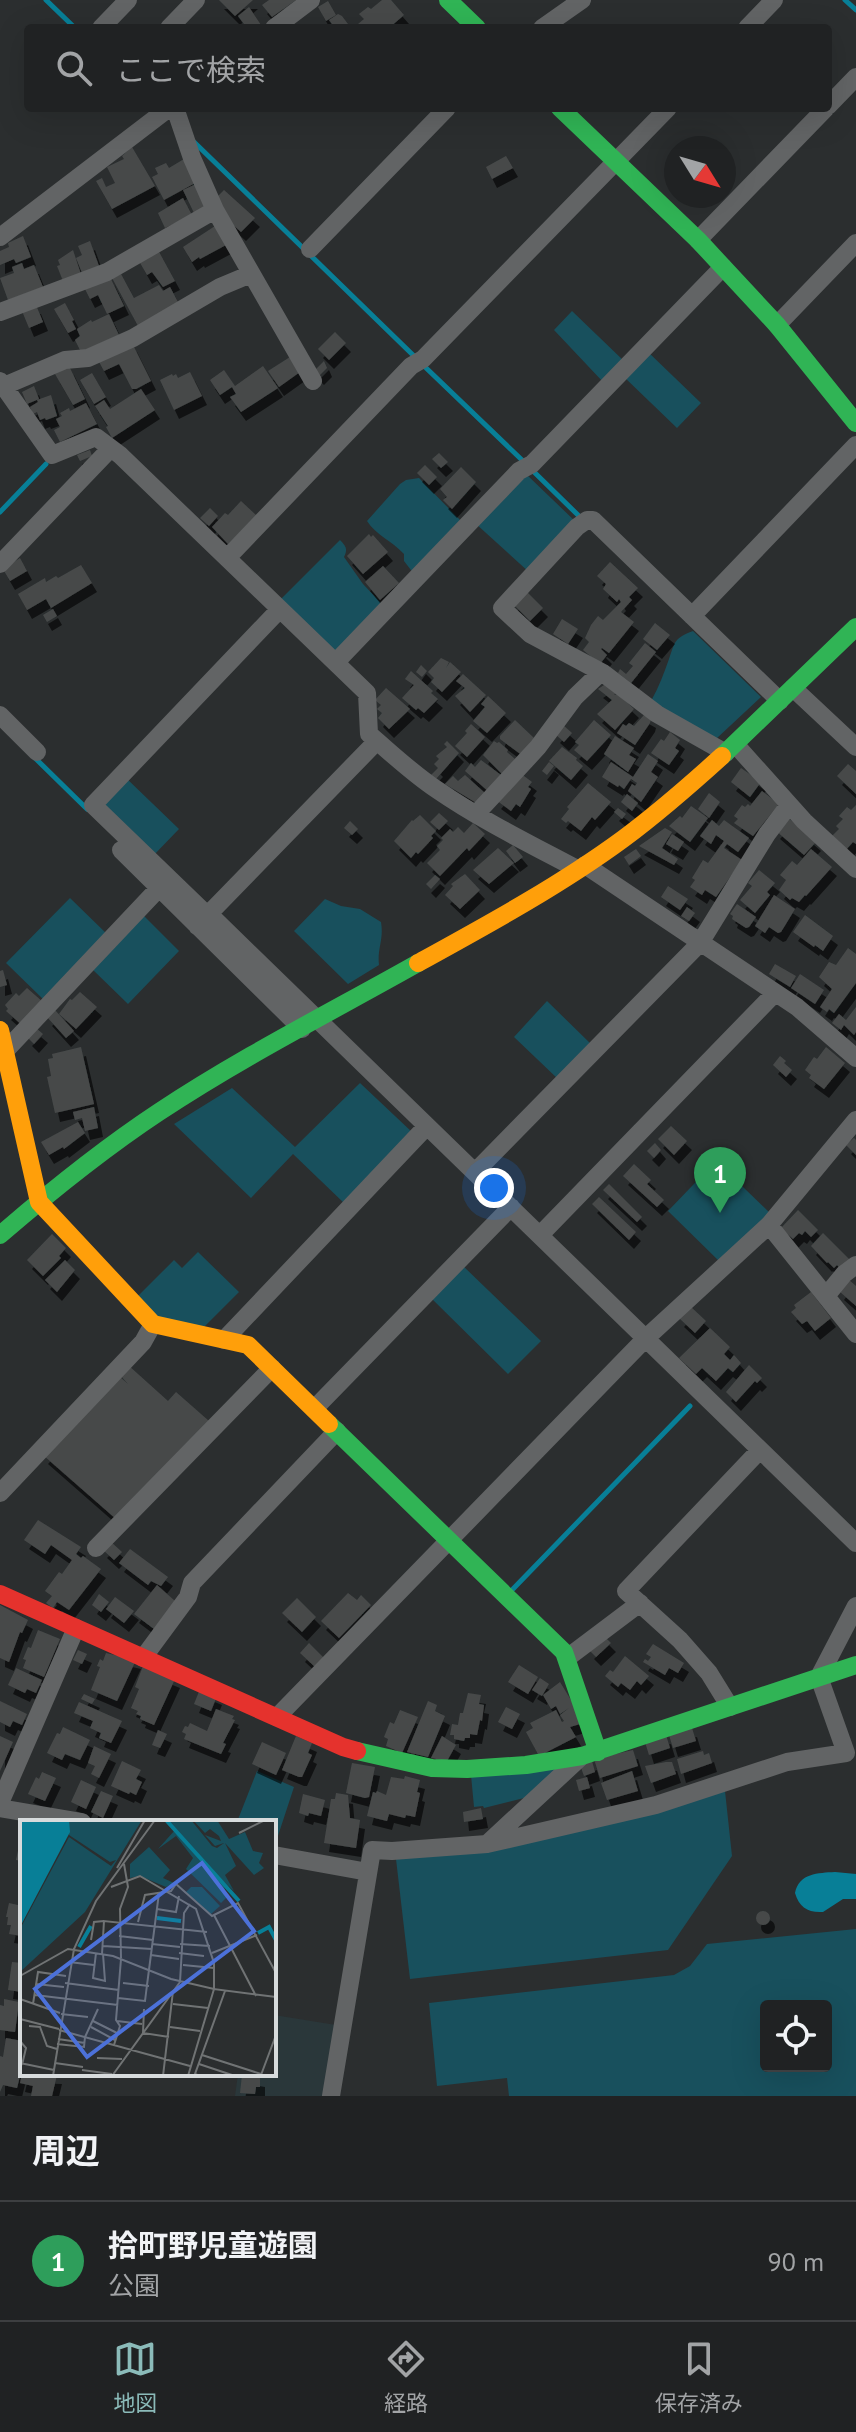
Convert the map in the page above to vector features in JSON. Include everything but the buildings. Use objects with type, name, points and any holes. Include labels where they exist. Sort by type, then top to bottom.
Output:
[{"type":"street","points":[[105,24],[128,0]]},
{"type":"street","points":[[173,24],[196,0]]},
{"type":"street","points":[[279,24],[311,0]]},
{"type":"street","points":[[448,0],[473,24]]},
{"type":"street","points":[[548,24],[582,0]]},
{"type":"street","points":[[751,24],[774,0]]},
{"type":"street","points":[[832,102],[856,77]]},
{"type":"street","points":[[0,237],[165,112]]},
{"type":"street","points":[[172,112],[215,210],[313,381]]},
{"type":"street","points":[[310,249],[443,112]]},
{"type":"street","points":[[564,112],[698,240],[777,325],[856,423]]},
{"type":"street","points":[[227,558],[411,366],[423,359],[664,112]]},
{"type":"street","points":[[698,240],[822,112]]},
{"type":"street","points":[[0,312],[107,272],[215,210]]},
{"type":"street","points":[[777,325],[856,243]]},
{"type":"street","points":[[336,662],[519,471],[532,464],[723,267]]},
{"type":"street","points":[[251,274],[220,287],[133,338],[88,358],[65,360],[4,393],[52,455],[96,437],[111,448],[367,693],[369,734],[435,789],[476,814],[581,867],[700,943],[797,1007],[856,1058]]},
{"type":"street","points":[[692,616],[856,445]]},
{"type":"street","points":[[0,564],[111,448]]},
{"type":"street","points":[[856,747],[692,616],[593,520],[587,520],[577,527],[502,608],[530,634],[601,672],[657,714],[731,749],[856,869]]},
{"type":"street","points":[[280,609],[93,805],[310,1024],[427,1126],[856,1543]]},
{"type":"street","points":[[0,1235],[113,1143],[183,1097],[581,867],[651,816],[731,749],[856,627]]},
{"type":"street","points":[[476,814],[538,747],[575,697],[601,672]]},
{"type":"street","points":[[0,715],[37,752]]},
{"type":"street","points":[[205,919],[377,741]]},
{"type":"street","points":[[475,1172],[700,943],[767,834],[789,805]]},
{"type":"street","points":[[121,850],[159,888],[205,919]]},
{"type":"street","points":[[5,1051],[159,888]]},
{"type":"street","points":[[540,1235],[775,993]]},
{"type":"street","points":[[0,1030],[7,1084],[39,1202],[153,1324],[248,1345],[564,1652],[590,1754]]},
{"type":"street","points":[[277,1717],[646,1338],[769,1225],[856,1120]]},
{"type":"street","points":[[224,1340],[427,1126]]},
{"type":"street","points":[[314,1409],[511,1207]]},
{"type":"street","points":[[769,1225],[856,1334]]},
{"type":"street","points":[[826,1296],[856,1265]]},
{"type":"street","points":[[0,1493],[143,1342],[153,1324]]},
{"type":"street","points":[[96,1548],[272,1368]]},
{"type":"street","points":[[143,1658],[188,1597],[192,1583],[337,1431]]},
{"type":"street","points":[[730,1707],[709,1673],[680,1640],[626,1591],[760,1450]]},
{"type":"street","points":[[0,1594],[343,1747],[432,1768],[526,1765],[590,1754],[856,1665]]},
{"type":"street","points":[[567,1658],[640,1603]]},
{"type":"street","points":[[331,2096],[372,1850],[487,1844],[656,1805],[787,1762],[846,1753],[819,1677],[856,1606]]},
{"type":"street","points":[[72,1820],[0,1806],[76,1628]]},
{"type":"street","points":[[487,1844],[590,1754]]},
{"type":"street","points":[[276,1855],[368,1872]]},
{"type":"shaded area","points":[[572,311],[625,362],[604,383],[554,330]]},
{"type":"shaded area","points":[[647,351],[701,403],[677,428],[623,376]]},
{"type":"shaded area","points":[[525,473],[577,523],[530,573],[475,523]]},
{"type":"shaded area","points":[[419,478],[463,523],[414,574],[404,561],[404,554],[367,521],[400,484]]},
{"type":"shaded area","points":[[340,540],[346,548],[344,557],[381,603],[335,652],[281,599]]},
{"type":"shaded area","points":[[693,631],[761,697],[716,739],[651,701],[676,641]]},
{"type":"shaded area","points":[[125,777],[179,829],[152,857],[98,805]]},
{"type":"shaded area","points":[[70,898],[109,936],[45,1001],[6,963]]},
{"type":"shaded area","points":[[325,899],[360,909],[381,922],[379,965],[348,984],[294,931]]},
{"type":"shaded area","points":[[142,914],[179,951],[128,1004],[91,968]]},
{"type":"shaded area","points":[[547,1001],[593,1046],[559,1080],[514,1037]]},
{"type":"shaded area","points":[[360,1083],[413,1133],[345,1204],[293,1154],[251,1198],[174,1124],[232,1088],[295,1147]]},
{"type":"shaded area","points":[[716,1161],[772,1215],[721,1263],[668,1211]]},
{"type":"shaded area","points":[[198,1252],[239,1292],[204,1327],[155,1318],[137,1297],[174,1260],[182,1268]]},
{"type":"shaded area","points":[[461,1264],[541,1341],[508,1374],[429,1296]]},
{"type":"shaded area","points":[[566,1764],[528,1797],[484,1808],[474,1807],[471,1775]]},
{"type":"shaded area","points":[[257,1771],[294,1787],[276,1842],[276,1820],[238,1820]]},
{"type":"shaded area","points":[[725,1791],[732,1856],[668,1950],[410,1979],[396,1859]]},
{"type":"shaded area","points":[[835,1872],[856,1874],[856,1899],[843,1899],[823,1912],[809,1910],[799,1902],[795,1893],[801,1881],[810,1875]]},
{"type":"shaded area","points":[[856,1929],[856,2096],[509,2096],[507,2078],[437,2086],[429,2003],[674,1975],[690,1966],[707,1944]]},
{"type":"shaded area","points":[[276,2015],[336,2025],[325,2096],[235,2096],[238,2076],[276,2076]]},
{"type":"waterway","points":[[46,0],[71,24]]},
{"type":"waterway","points":[[845,0],[856,10]]},
{"type":"waterway","points":[[194,142],[414,356]]},
{"type":"waterway","points":[[423,365],[523,461]]},
{"type":"waterway","points":[[0,512],[46,464]]},
{"type":"waterway","points":[[532,470],[581,518]]},
{"type":"waterway","points":[[34,757],[87,809]]},
{"type":"waterway","points":[[513,1589],[690,1406]]},
{"type":"traffic: fast","points":[[448,0],[473,24]]},
{"type":"traffic: fast","points":[[564,112],[698,240],[777,325],[856,423]]},
{"type":"traffic: fast","points":[[722,756],[856,627]]},
{"type":"traffic: fast","points":[[0,1235],[78,1171],[159,1112],[254,1054],[418,963]]},
{"type":"traffic: fast","points":[[329,1424],[564,1652],[598,1752]]},
{"type":"traffic: fast","points":[[357,1751],[432,1768],[467,1769],[526,1765],[582,1756],[856,1665]]},
{"type":"traffic: slow","points":[[418,963],[599,856],[661,809],[722,756]]},
{"type":"traffic: slow","points":[[0,1030],[39,1202],[153,1324],[248,1345],[329,1424]]},
{"type":"traffic: jam","points":[[0,1594],[357,1751]]},
{"type":"place","name":"拾町野児童遊園","points":[[720,1213]]}]
